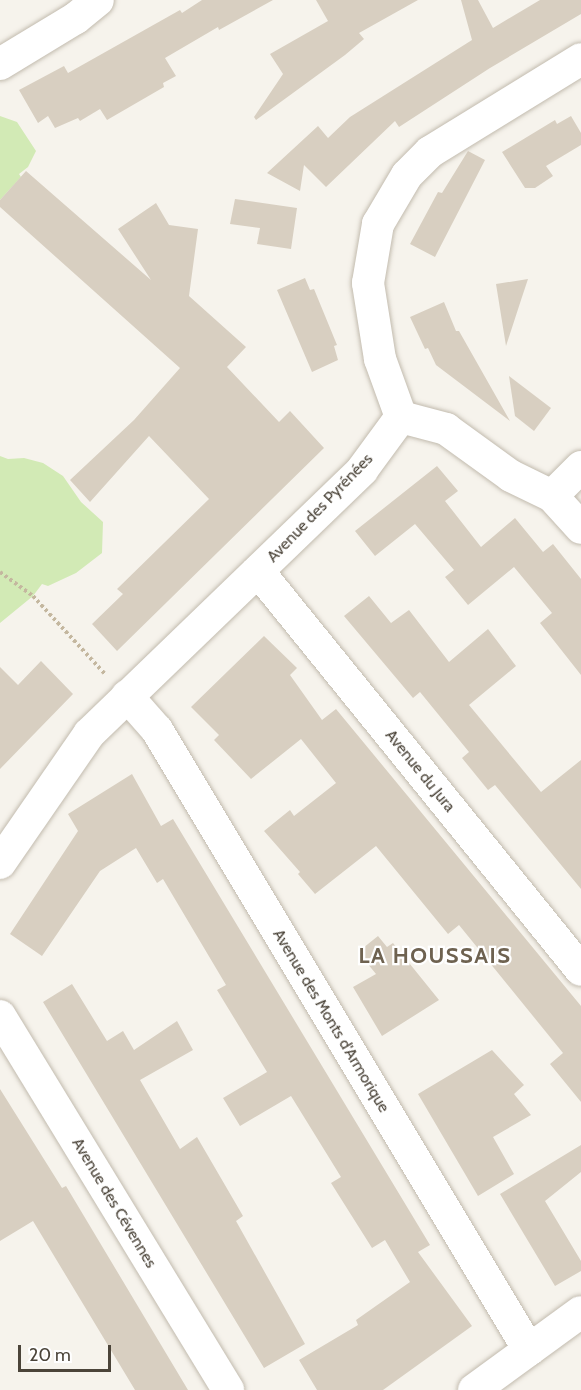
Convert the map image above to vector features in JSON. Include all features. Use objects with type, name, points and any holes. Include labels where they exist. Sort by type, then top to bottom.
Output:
[{"type":"street","points":[[0,64],[76,18],[98,0]]},
{"type":"street","points":[[581,59],[430,152],[407,175],[390,200],[378,224],[368,283],[380,359],[401,417],[446,429],[511,476],[552,496],[581,528]]},
{"type":"street","name":"Avenue des Pyrénées","points":[[0,863],[89,735],[362,470],[401,417]]},
{"type":"street","points":[[552,496],[581,467]]},
{"type":"street","name":"Avenue du Jura","points":[[258,572],[581,970]]},
{"type":"street","name":"Avenue des Monts d'Armorique","points":[[127,696],[157,730],[529,1350]]},
{"type":"street","name":"Avenue des Cévennes","points":[[0,1016],[228,1390]]},
{"type":"street","points":[[474,1390],[581,1312]]},
{"type":"path","points":[[0,572],[33,596],[127,696]]},
{"type":"green space","points":[[0,116],[17,122],[36,151],[28,167],[19,174],[21,177],[0,200]]},
{"type":"green space","points":[[0,456],[8,459],[24,458],[43,463],[63,476],[81,502],[103,522],[102,553],[76,573],[48,586],[42,584],[33,596],[0,623]]},
{"type":"building","points":[[202,0],[273,0],[219,30],[218,27],[165,58],[176,76],[163,83],[164,87],[107,120],[100,109],[80,121],[78,118],[55,128],[48,116],[38,123],[19,90],[64,66],[68,73],[180,10],[182,13]]},
{"type":"building","points":[[316,0],[418,0],[359,33],[364,39],[256,120],[254,117],[283,74],[270,54],[328,21]]},
{"type":"building","points":[[461,0],[478,0],[493,28],[540,0],[581,0],[581,14],[490,68],[399,127],[395,121],[326,187],[304,165],[300,191],[267,173],[318,126],[328,138],[350,117],[472,40]]},
{"type":"building","points":[[571,116],[581,133],[581,145],[546,166],[553,176],[535,188],[525,188],[502,152],[555,120],[557,124]]},
{"type":"building","points":[[468,151],[485,160],[435,257],[410,244],[438,192],[442,193]]},
{"type":"building","points":[[26,171],[151,280],[118,229],[156,203],[169,225],[198,229],[189,296],[246,347],[227,367],[279,422],[290,411],[324,448],[117,651],[92,624],[123,594],[117,589],[209,499],[149,436],[90,502],[70,480],[134,420],[180,368],[0,207],[0,200]]},
{"type":"building","points":[[235,199],[297,208],[291,249],[257,244],[260,228],[230,224]]},
{"type":"building","points":[[305,278],[310,290],[314,289],[337,345],[334,346],[338,360],[312,372],[277,290]]},
{"type":"building","points":[[528,279],[522,297],[506,346],[496,284]]},
{"type":"building","points":[[444,302],[456,331],[459,331],[510,421],[436,365],[428,348],[425,349],[410,317]]},
{"type":"building","points":[[509,376],[551,408],[534,431],[515,416]]},
{"type":"building","points":[[437,466],[458,491],[445,501],[481,547],[515,518],[543,552],[553,544],[581,579],[581,675],[540,623],[552,613],[514,567],[468,605],[445,577],[454,570],[415,524],[375,556],[355,531]]},
{"type":"building","points":[[369,596],[391,623],[409,610],[449,662],[488,629],[516,666],[469,705],[541,792],[581,760],[581,889],[495,785],[488,790],[462,758],[469,752],[420,692],[413,698],[344,616]]},
{"type":"building","points":[[264,636],[297,668],[290,675],[322,720],[336,709],[581,1006],[581,1102],[550,1064],[563,1053],[459,925],[448,934],[376,846],[315,894],[298,874],[300,872],[264,831],[290,810],[294,816],[336,783],[301,739],[251,779],[214,740],[219,735],[191,707]]},
{"type":"building","points":[[41,661],[73,694],[0,769],[0,667],[18,685]]},
{"type":"building","points":[[132,774],[161,826],[173,819],[430,1245],[418,1252],[472,1326],[383,1390],[317,1390],[299,1360],[358,1325],[356,1320],[410,1282],[385,1240],[372,1248],[331,1183],[341,1177],[291,1096],[240,1126],[223,1098],[267,1072],[217,990],[226,985],[163,879],[157,883],[136,848],[100,871],[42,956],[10,934],[78,831],[68,814]]},
{"type":"building","points":[[378,936],[387,947],[393,943],[439,1000],[382,1036],[353,987],[376,974],[358,952]]},
{"type":"building","points":[[72,984],[107,1041],[123,1031],[134,1050],[177,1021],[193,1050],[140,1080],[180,1149],[197,1137],[243,1216],[236,1221],[305,1344],[264,1368],[43,1002]]},
{"type":"building","points":[[492,1050],[524,1085],[514,1094],[531,1115],[493,1137],[514,1174],[478,1196],[418,1094]]},
{"type":"building","points":[[0,1089],[62,1188],[66,1186],[188,1390],[135,1390],[33,1221],[0,1241]]},
{"type":"building","points":[[581,1145],[581,1172],[545,1201],[581,1261],[581,1271],[555,1286],[500,1194]]},
{"type":"district","name":"LA HOUSSAIS","points":[[435,956]]}]
